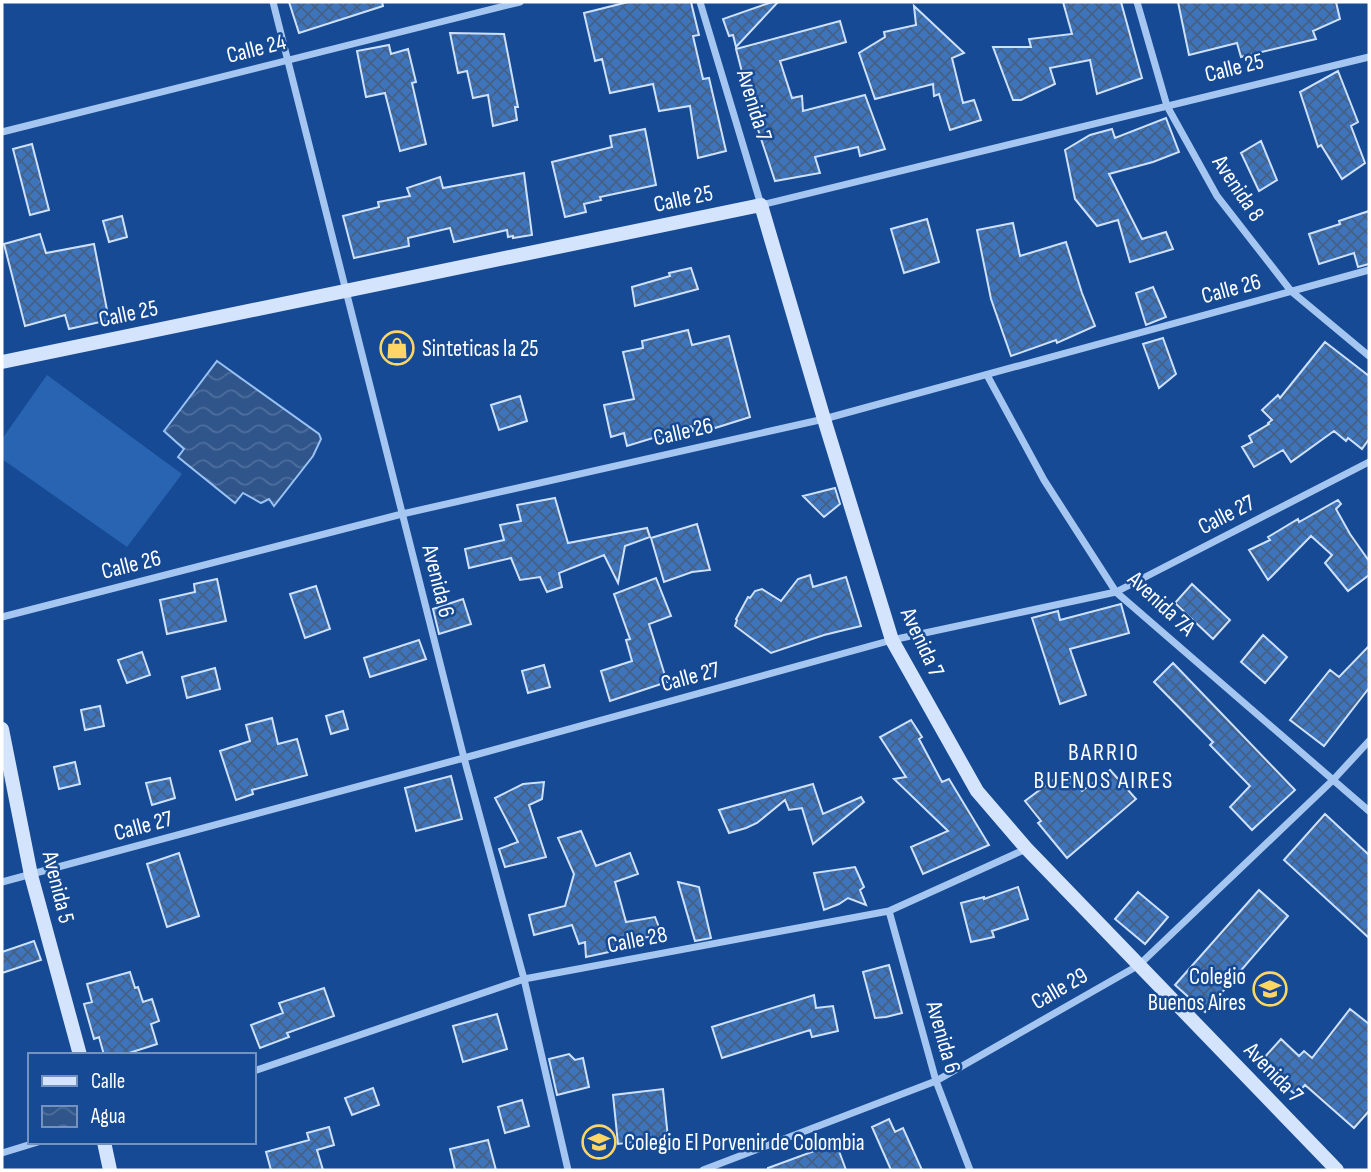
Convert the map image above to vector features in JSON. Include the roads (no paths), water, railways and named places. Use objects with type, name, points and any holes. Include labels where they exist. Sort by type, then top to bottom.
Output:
[{"type":"street","name":"Avenida 6","points":[[273,2],[464,758],[524,979],[568,1170]]},
{"type":"street","name":"Calle 24","points":[[2,132],[520,2]]},
{"type":"street","name":"Avenida 7","points":[[700,2],[892,640],[977,791],[1026,848],[1338,1170]]},
{"type":"street","name":"Avenida 8","points":[[1137,2],[1167,106],[1217,196],[1291,291],[1369,356]]},
{"type":"street","name":"Calle 25","points":[[2,362],[761,205],[1369,57]]},
{"type":"street","name":"Calle 26","points":[[2,617],[402,514],[824,419],[1369,270]]},
{"type":"street","name":"Avenida 7A","points":[[987,375],[1044,480],[1116,592],[1369,811]]},
{"type":"street","name":"Calle 27","points":[[2,882],[892,640],[1116,592],[1369,462]]},
{"type":"street","name":"Avenida 5","points":[[2,729],[31,875],[79,1053]]},
{"type":"street","name":"Calle 29","points":[[703,1170],[936,1081],[1139,965],[1334,779],[1369,741]]},
{"type":"street","name":"Calle 28","points":[[256,1070],[524,979],[888,911],[1026,848]]},
{"type":"street","name":"Avenida 6","points":[[888,911],[936,1081],[970,1170]]},
{"type":"street","points":[[2,1153],[31,1144]]},
{"type":"street","points":[[104,1144],[110,1170]]},
{"type":"water","points":[[217,361],[319,434],[321,439],[313,456],[274,506],[269,499],[261,503],[243,493],[235,503],[178,457],[184,449],[164,431]]},
{"type":"place","name":"Sinteticas la 25","points":[[397,348]]},
{"type":"place","name":"Colegio Buenos Aires","points":[[1270,989]]},
{"type":"place","name":"Colegio El Porvenir de Colombia","points":[[599,1142]]},
{"type":"district","name":"BARRIO BUENOS AIRES","points":[[1104,766]]}]
